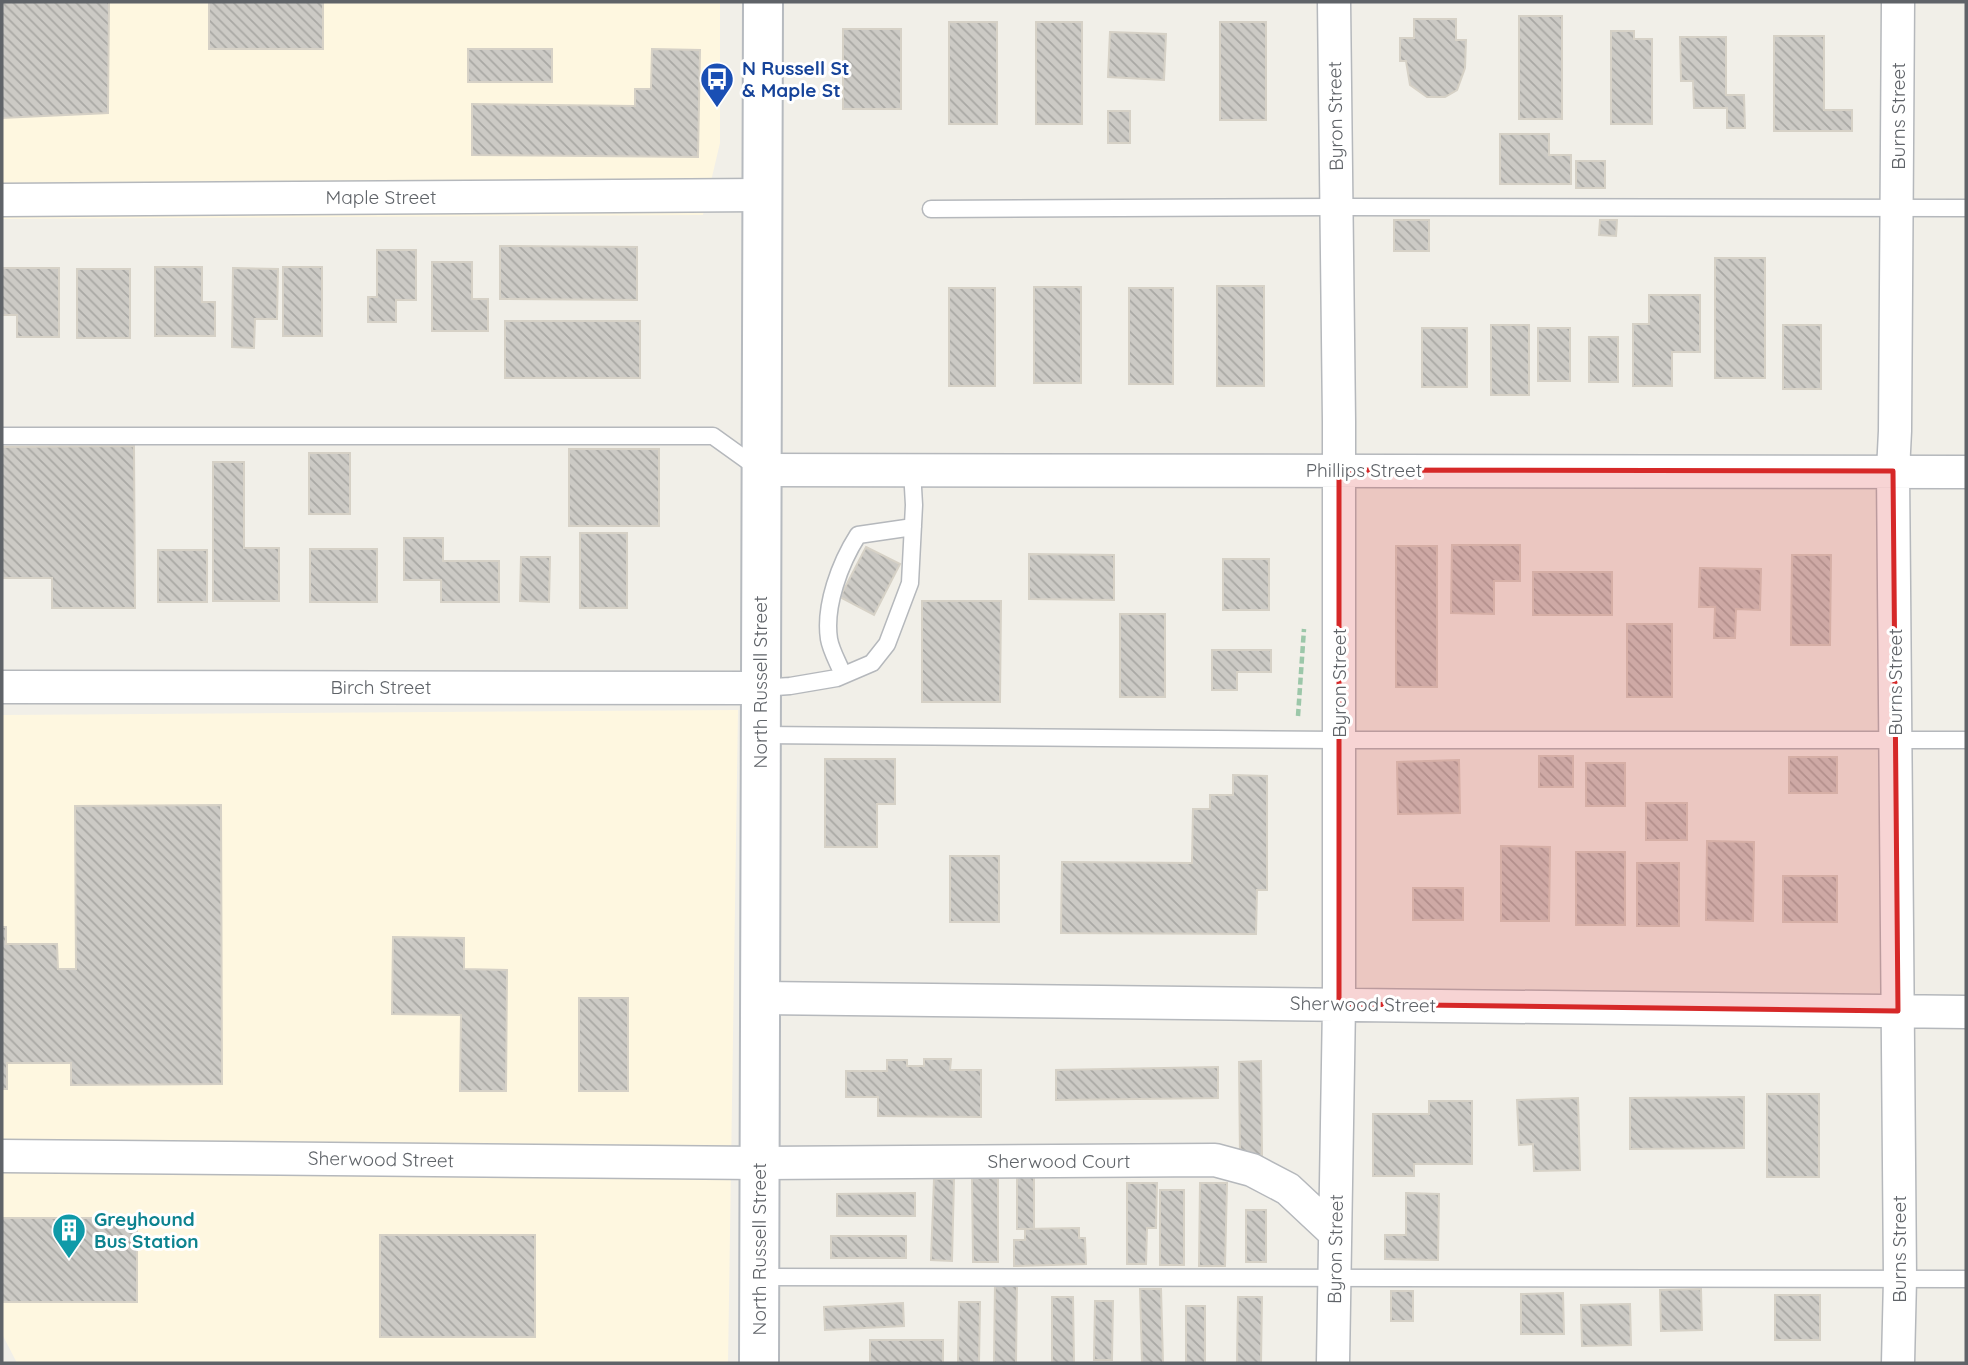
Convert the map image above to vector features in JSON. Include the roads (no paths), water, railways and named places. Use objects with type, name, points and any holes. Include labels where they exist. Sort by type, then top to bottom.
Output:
[{"type":"street","name":"North Russell Street","points":[[759,1363],[763,2]]},
{"type":"street","name":"Byron Street","points":[[1333,1363],[1339,1004],[1339,470],[1334,2]]},
{"type":"street","name":"Burns Street","points":[[1898,2],[1893,471],[1899,1363]]},
{"type":"street","name":"Maple Street","points":[[2,200],[761,195]]},
{"type":"street","name":"Phillips Street","points":[[761,470],[1966,472]]},
{"type":"street","name":"Birch Street","points":[[2,687],[760,688]]},
{"type":"street","name":"Sherwood Street","points":[[759,998],[1966,1012]]},
{"type":"street","name":"Sherwood Street","points":[[2,1156],[760,1163]]},
{"type":"street","name":"Sherwood Court","points":[[760,1163],[1215,1160],[1252,1170],[1288,1189],[1335,1233]]},
{"type":"lane","points":[[931,209],[1966,208]]},
{"type":"lane","points":[[2,436],[713,436],[761,470]]},
{"type":"lane","points":[[760,688],[837,678],[873,663],[887,644],[910,583],[912,470]]},
{"type":"lane","points":[[843,675],[829,640],[830,607],[846,555],[858,536],[913,527]]},
{"type":"lane","points":[[760,736],[1966,740]]},
{"type":"lane","points":[[759,1277],[1966,1279]]},
{"type":"place","name":"N Russell St & Maple St","points":[[717,109]]},
{"type":"place","name":"Greyhound Bus Station","points":[[69,1260]]}]
